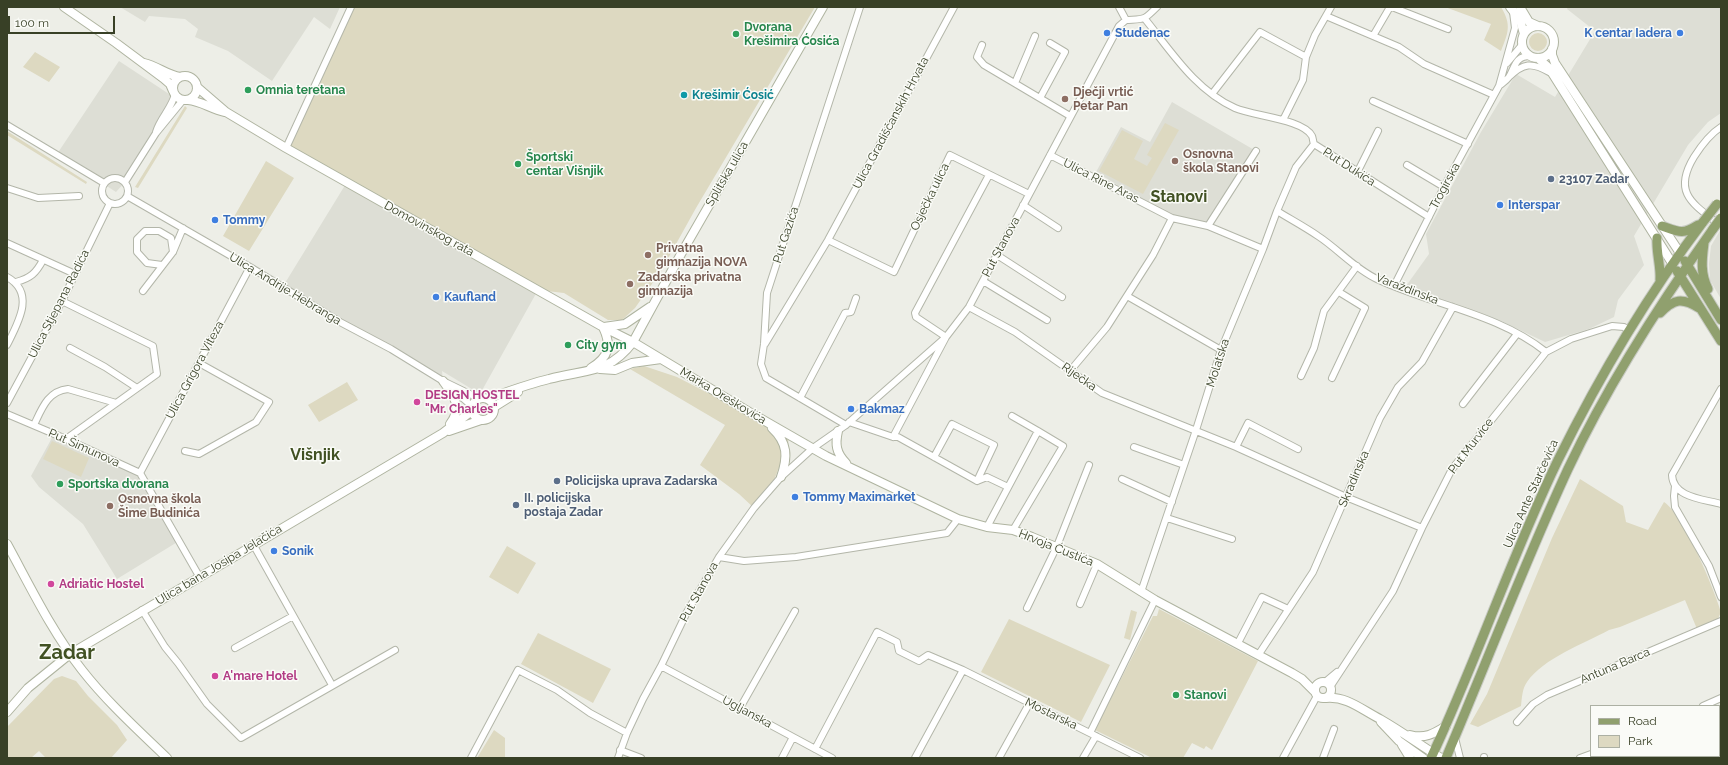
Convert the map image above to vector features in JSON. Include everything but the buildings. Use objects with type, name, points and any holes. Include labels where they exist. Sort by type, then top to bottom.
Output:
[{"type":"main road","points":[[64,7],[142,62],[170,84],[174,92],[186,100],[194,96],[197,87],[192,78],[186,76],[175,77],[155,66],[142,62]]},
{"type":"main road","name":"Splitska ulica","points":[[633,342],[823,7]]},
{"type":"main road","points":[[1515,8],[1529,22],[1545,28],[1551,34],[1554,42],[1552,55],[1555,63],[1680,253],[1721,320]]},
{"type":"main road","points":[[1515,8],[1524,34],[1522,45],[1524,49],[1545,63],[1553,74],[1721,341]]},
{"type":"main road","points":[[1524,34],[1532,27],[1538,26]]},
{"type":"main road","points":[[1534,57],[1548,54],[1552,49]]},
{"type":"main road","points":[[174,92],[174,83],[180,77]]},
{"type":"main road","name":"Domovinskog rata","points":[[197,87],[226,112],[286,148],[603,327],[633,342]]},
{"type":"main road","name":"Domovinskog rata","points":[[186,100],[197,101],[214,110],[226,112]]},
{"type":"main road","name":"Ulica Ante Starčevića","points":[[1435,756],[1521,544],[1558,461],[1596,387],[1660,281],[1719,202]]},
{"type":"main road","name":"Ulica Ante Starčevića","points":[[1446,758],[1535,542],[1568,468],[1626,361],[1687,265],[1704,241],[1717,227],[1721,218]]},
{"type":"main road","points":[[1662,226],[1682,232],[1703,222]]},
{"type":"main road","points":[[1657,238],[1656,250],[1660,267],[1660,281]]},
{"type":"main road","points":[[1704,241],[1701,265],[1702,274],[1704,282],[1712,297],[1713,307]]},
{"type":"main road","points":[[1653,317],[1671,303],[1680,301],[1690,302],[1700,309]]},
{"type":"main road","points":[[585,371],[599,363],[607,351],[607,336],[603,327],[625,324],[653,305]]},
{"type":"main road","points":[[599,369],[617,360],[624,354],[633,342]]},
{"type":"main road","name":"Marka Oreškovića","points":[[633,342],[762,420],[813,448]]},
{"type":"main road","points":[[532,384],[494,407],[491,416],[481,420],[476,416],[473,408],[476,401],[547,379],[599,369],[610,371],[632,363],[661,359]]},
{"type":"main road","points":[[443,381],[455,398],[457,407],[455,418],[443,433]]},
{"type":"main road","points":[[483,399],[490,401],[494,407]]},
{"type":"main road","name":"Ulica bana Josipa Jelačića","points":[[7,712],[28,688],[70,654],[253,544],[443,433],[473,408]]},
{"type":"main road","name":"Ulica bana Josipa Jelačića","points":[[443,433],[481,420]]},
{"type":"main road","points":[[762,420],[783,440],[786,455],[781,477]]},
{"type":"main road","points":[[838,431],[836,441],[837,451],[839,457],[850,468]]},
{"type":"main road","points":[[813,448],[850,468],[958,519]]},
{"type":"main road","name":"Hrvoja Ćustića","points":[[958,519],[987,527],[1013,530],[1057,546],[1097,564],[1155,600],[1259,654],[1302,679],[1319,695],[1350,702]]},
{"type":"main road","points":[[7,544],[32,591],[70,654],[101,692],[167,758]]},
{"type":"main road","name":"Hrvoja Ćustića","points":[[1302,679],[1325,683],[1350,702],[1371,713],[1399,741],[1423,758]]},
{"type":"main road","points":[[1325,683],[1331,692],[1319,695],[1316,685],[1325,683]]},
{"type":"main road","name":"Hrvoja Ćustića","points":[[1378,719],[1405,734],[1435,756]]},
{"type":"main road","points":[[1405,734],[1418,737],[1428,737],[1446,726]]},
{"type":"main road","points":[[1399,741],[1410,758]]},
{"type":"street","points":[[286,148],[351,7]]},
{"type":"street","name":"Put Gazića","points":[[860,7],[767,293],[764,344],[761,364],[766,378],[800,398],[848,423],[898,438],[977,481]]},
{"type":"street","name":"Ulica Gradiščanskih Hrvata","points":[[764,344],[828,240],[954,7]]},
{"type":"street","points":[[1120,7],[1126,20],[1136,21],[1145,19],[1157,7]]},
{"type":"street","points":[[1283,120],[1303,80],[1306,57],[1331,7]]},
{"type":"street","points":[[1373,36],[1391,7],[1448,29]]},
{"type":"street","points":[[1499,86],[1515,28],[1515,8]]},
{"type":"street","points":[[1326,16],[1399,47],[1424,64],[1494,95]]},
{"type":"street","name":"Put Dukića","points":[[1145,19],[1193,79],[1212,94],[1234,108],[1283,120],[1303,128],[1311,135],[1314,144],[1429,217]]},
{"type":"street","name":"Put Stanova","points":[[618,758],[642,699],[661,666],[687,612],[719,557],[754,508],[781,477],[813,448],[848,423],[946,337],[969,308],[1119,26],[1126,20]]},
{"type":"street","points":[[1212,94],[1260,32],[1306,57]]},
{"type":"street","points":[[1014,83],[1034,36]]},
{"type":"street","points":[[1040,98],[1065,52],[1050,43]]},
{"type":"street","points":[[982,45],[977,57],[984,65],[1070,116]]},
{"type":"street","points":[[1504,66],[1522,45]]},
{"type":"street","points":[[1509,77],[1517,61],[1525,56],[1534,57]]},
{"type":"street","points":[[1499,86],[1517,69],[1528,65],[1540,67],[1553,74]]},
{"type":"street","name":"Trogirska","points":[[1394,286],[1444,187],[1499,86]]},
{"type":"street","points":[[156,133],[158,125],[173,101],[174,92]]},
{"type":"street","points":[[125,182],[156,133],[186,100]]},
{"type":"street","points":[[1373,101],[1468,144]]},
{"type":"street","points":[[7,125],[104,183]]},
{"type":"street","points":[[1717,227],[1696,206],[1686,191],[1684,182],[1685,174],[1702,145],[1721,127]]},
{"type":"street","points":[[1357,172],[1378,131]]},
{"type":"street","name":"Molatska","points":[[1141,592],[1167,518],[1221,350],[1296,167],[1314,144]]},
{"type":"street","points":[[1208,226],[1256,151]]},
{"type":"street","name":"Ulica Rine Aras","points":[[1050,154],[1172,218],[1208,226],[1263,249]]},
{"type":"street","name":"Osječka ulica","points":[[828,240],[894,272],[950,155],[1029,194]]},
{"type":"street","points":[[1407,165],[1444,187]]},
{"type":"street","points":[[892,437],[946,337],[916,317],[915,313],[990,175]]},
{"type":"street","points":[[110,178],[118,178],[125,182],[128,189],[127,196],[118,204],[110,204],[102,195],[102,187],[104,183],[110,178]]},
{"type":"street","points":[[7,188],[38,198],[79,196]]},
{"type":"street","name":"Ulica Andrije Hebranga","points":[[127,196],[250,267],[306,302],[391,349],[443,381],[483,399]]},
{"type":"street","name":"Ulica Stjepana Radića","points":[[7,403],[62,301],[110,204]]},
{"type":"street","points":[[1023,205],[1058,228]]},
{"type":"street","name":"Varaždinska","points":[[1277,211],[1318,236],[1375,278],[1478,316],[1518,334],[1546,352]]},
{"type":"street","points":[[1070,371],[1107,327],[1153,255],[1172,218]]},
{"type":"street","points":[[143,291],[173,252],[183,228]]},
{"type":"street","points":[[162,265],[147,263],[137,252],[137,239],[145,231],[159,231],[171,238],[173,252]]},
{"type":"street","points":[[7,242],[75,274]]},
{"type":"street","points":[[997,255],[1062,297]]},
{"type":"street","points":[[16,282],[28,279],[36,273],[43,260]]},
{"type":"street","points":[[1301,376],[1314,348],[1324,311],[1357,266]]},
{"type":"street","name":"Ulica Grigora Viteza","points":[[140,473],[250,267]]},
{"type":"street","points":[[7,277],[16,282],[22,293],[21,317],[7,345]]},
{"type":"street","points":[[983,281],[1047,320]]},
{"type":"street","points":[[1332,378],[1365,308],[1339,292]]},
{"type":"street","points":[[1127,296],[1221,350]]},
{"type":"street","points":[[800,398],[845,313],[851,312],[856,298]]},
{"type":"street","points":[[62,301],[154,346],[157,374],[66,439]]},
{"type":"street","name":"Skradinska","points":[[1259,654],[1312,572],[1380,418],[1398,386],[1422,362],[1453,307]]},
{"type":"street","name":"Riječka","points":[[969,308],[1015,332],[1102,393],[1196,430],[1422,528]]},
{"type":"street","name":"Put Murvice","points":[[1325,683],[1342,668],[1393,591],[1422,528],[1452,469],[1546,352],[1571,340],[1612,326],[1624,327],[1630,331]]},
{"type":"street","points":[[1462,404],[1518,334]]},
{"type":"street","points":[[70,348],[105,367],[136,388]]},
{"type":"street","points":[[185,451],[199,454],[256,422],[269,402],[199,363]]},
{"type":"street","name":"Ulica Andrije Hebranga","points":[[443,381],[473,408]]},
{"type":"street","points":[[34,426],[44,404],[51,395],[60,390],[68,389],[116,403]]},
{"type":"street","points":[[1721,389],[1672,475],[1672,480],[1675,486],[1682,494],[1721,504]]},
{"type":"street","name":"Put Šimunova","points":[[7,414],[140,473]]},
{"type":"street","points":[[1012,416],[1063,446],[1013,530]]},
{"type":"street","points":[[1236,447],[1248,423],[1298,449]]},
{"type":"street","points":[[934,457],[952,424],[994,445],[977,481]]},
{"type":"street","points":[[987,527],[1038,431]]},
{"type":"street","points":[[1134,447],[1184,465]]},
{"type":"street","points":[[1027,608],[1057,546],[1089,465]]},
{"type":"street","points":[[140,473],[200,576]]},
{"type":"street","points":[[977,481],[987,477],[1008,487]]},
{"type":"street","points":[[1122,479],[1172,502]]},
{"type":"street","points":[[1675,486],[1674,496],[1676,507],[1709,566],[1721,597]]},
{"type":"street","points":[[1167,518],[1232,539]]},
{"type":"street","points":[[719,557],[744,561],[796,557],[946,533],[958,519]]},
{"type":"street","points":[[253,544],[332,686]]},
{"type":"street","points":[[1080,604],[1097,564]]},
{"type":"street","points":[[1238,643],[1262,597],[1288,609]]},
{"type":"street","points":[[1083,758],[1155,600]]},
{"type":"street","points":[[142,610],[165,647],[207,704],[240,738],[395,650]]},
{"type":"street","points":[[740,708],[795,611]]},
{"type":"street","points":[[235,648],[293,616]]},
{"type":"street","name":"Antuna Barca","points":[[1517,722],[1533,704],[1547,695],[1721,621]]},
{"type":"street","name":"Mostarska","points":[[815,749],[877,632],[897,642],[899,651],[919,661],[928,655],[963,670],[1140,758]]},
{"type":"street","name":"Ugljanska","points":[[661,666],[832,758]]},
{"type":"street","points":[[471,758],[518,670],[557,690],[590,713],[627,733]]},
{"type":"street","points":[[916,758],[963,670]]},
{"type":"street","points":[[1283,758],[1319,695]]},
{"type":"street","points":[[1705,705],[1721,698]]},
{"type":"street","points":[[999,758],[1029,704]]},
{"type":"street","points":[[1323,758],[1334,729]]},
{"type":"street","points":[[1455,736],[1460,758]]},
{"type":"street","points":[[782,758],[793,737]]},
{"type":"street","points":[[620,750],[641,758]]},
{"type":"street","points":[[1580,758],[1590,754]]},
{"type":"shaded area","points":[[120,7],[340,7],[330,29],[314,17],[272,81],[228,51],[195,37],[198,29],[185,19],[149,16],[145,22]]},
{"type":"shaded area","points":[[1568,7],[1721,7],[1721,113],[1708,122],[1688,145],[1634,236],[1644,265],[1618,300],[1614,317],[1589,329],[1545,342],[1501,321],[1406,286],[1429,254],[1426,234],[1481,132],[1516,74],[1555,97],[1595,31],[1567,9]]},
{"type":"shaded area","points":[[119,61],[169,94],[175,94],[125,182],[116,192],[57,154]]},
{"type":"shaded area","name":"Osnovna škola Stanovi","points":[[1172,102],[1256,151],[1208,226],[1172,218],[1096,172],[1121,127],[1150,142]]},
{"type":"shaded area","points":[[347,182],[538,290],[480,394],[442,371],[443,381],[282,288]]},
{"type":"shaded area","points":[[1721,229],[1721,299],[1710,280],[1709,264],[1711,246]]},
{"type":"shaded area","name":"Osnovna škola Šime Budinića","points":[[53,436],[140,473],[179,541],[117,579],[83,524],[39,487],[31,476]]},
{"type":"green space","name":"Športski centar Višnjik","points":[[355,7],[815,7],[696,208],[661,271],[635,308],[622,320],[608,320],[564,293],[538,290],[286,148]]},
{"type":"green space","points":[[1445,7],[1501,7],[1507,19],[1508,29],[1501,51],[1484,40],[1491,24]]},
{"type":"green space","points":[[1538,33],[1544,36],[1547,42],[1544,48],[1538,51],[1532,48],[1529,42],[1532,36]]},
{"type":"green space","points":[[35,52],[60,67],[49,82],[23,67]]},
{"type":"green space","points":[[185,106],[187,108],[138,188],[135,187]]},
{"type":"green space","points":[[1165,123],[1179,130],[1143,194],[1099,171],[1122,130],[1143,141],[1134,159],[1147,166],[1152,158],[1147,155]]},
{"type":"green space","points":[[7,131],[87,182],[86,184],[7,135]]},
{"type":"green space","points":[[266,161],[294,178],[249,251],[223,236]]},
{"type":"green space","points":[[644,366],[677,377],[789,435],[788,444],[771,488],[754,508],[739,494],[700,465],[725,425],[630,369]]},
{"type":"green space","points":[[347,382],[358,400],[319,422],[308,405]]},
{"type":"green space","points":[[52,441],[89,458],[81,477],[43,459]]},
{"type":"green space","points":[[1580,479],[1623,506],[1626,522],[1648,530],[1664,502],[1672,509],[1689,536],[1712,586],[1721,612],[1717,621],[1697,629],[1685,600],[1620,627],[1609,630],[1565,652],[1534,673],[1524,688],[1521,706],[1478,727],[1470,724],[1487,694],[1552,538]]},
{"type":"green space","points":[[507,546],[536,563],[518,594],[489,577]]},
{"type":"green space","name":"Stanovi","points":[[1159,609],[1258,661],[1212,750],[1206,746],[1204,749],[1192,743],[1183,758],[1152,758],[1095,730],[1153,616],[1157,616]]},
{"type":"green space","points":[[1131,610],[1137,612],[1130,640],[1124,638]]},
{"type":"green space","points":[[1009,619],[1110,665],[1081,722],[981,672]]},
{"type":"green space","points":[[538,633],[611,669],[593,703],[521,664]]},
{"type":"green space","points":[[62,676],[76,681],[88,696],[117,725],[127,740],[111,758],[46,758],[39,751],[31,758],[7,758],[7,727],[54,679]]},
{"type":"green space","points":[[494,730],[505,738],[505,758],[477,758]]},
{"type":"place","name":"Studenac","points":[[1107,33]]},
{"type":"place","name":"K centar Iadera","points":[[1680,33]]},
{"type":"place","name":"Dvorana Krešimira Ćosića","points":[[736,34]]},
{"type":"place","name":"Omnia teretana","points":[[248,90]]},
{"type":"place","name":"Krešimir Ćosić","points":[[684,95]]},
{"type":"place","name":"Dječji vrtić Petar Pan","points":[[1065,99]]},
{"type":"place","name":"Osnovna škola Stanovi","points":[[1175,161]]},
{"type":"place","name":"Športski centar Višnjik","points":[[518,164]]},
{"type":"place","name":"23107 Zadar","points":[[1551,179]]},
{"type":"place","name":"Interspar","points":[[1500,205]]},
{"type":"place","name":"Tommy","points":[[215,220]]},
{"type":"place","name":"Privatna gimnazija NOVA","points":[[648,255]]},
{"type":"place","name":"Zadarska privatna gimnazija","points":[[630,284]]},
{"type":"place","name":"Kaufland","points":[[436,297]]},
{"type":"place","name":"City gym","points":[[568,345]]},
{"type":"place","name":"DESIGN HOSTEL \"Mr. Charles\"","points":[[417,402]]},
{"type":"place","name":"Bakmaz","points":[[851,409]]},
{"type":"place","name":"Policijska uprava Zadarska","points":[[557,481]]},
{"type":"place","name":"Sportska dvorana","points":[[60,484]]},
{"type":"place","name":"Tommy Maximarket","points":[[795,497]]},
{"type":"place","name":"II. policijska postaja Zadar","points":[[516,505]]},
{"type":"place","name":"Osnovna škola Šime Budinića","points":[[110,506]]},
{"type":"place","name":"Sonik","points":[[274,551]]},
{"type":"place","name":"Adriatic Hostel","points":[[51,584]]},
{"type":"place","name":"A'mare Hotel","points":[[215,676]]},
{"type":"place","name":"Stanovi","points":[[1176,695]]},
{"type":"district","name":"Stanovi","points":[[1179,197]]},
{"type":"district","name":"Višnjik","points":[[315,455]]},
{"type":"district","name":"Zadar","points":[[67,653]]}]
